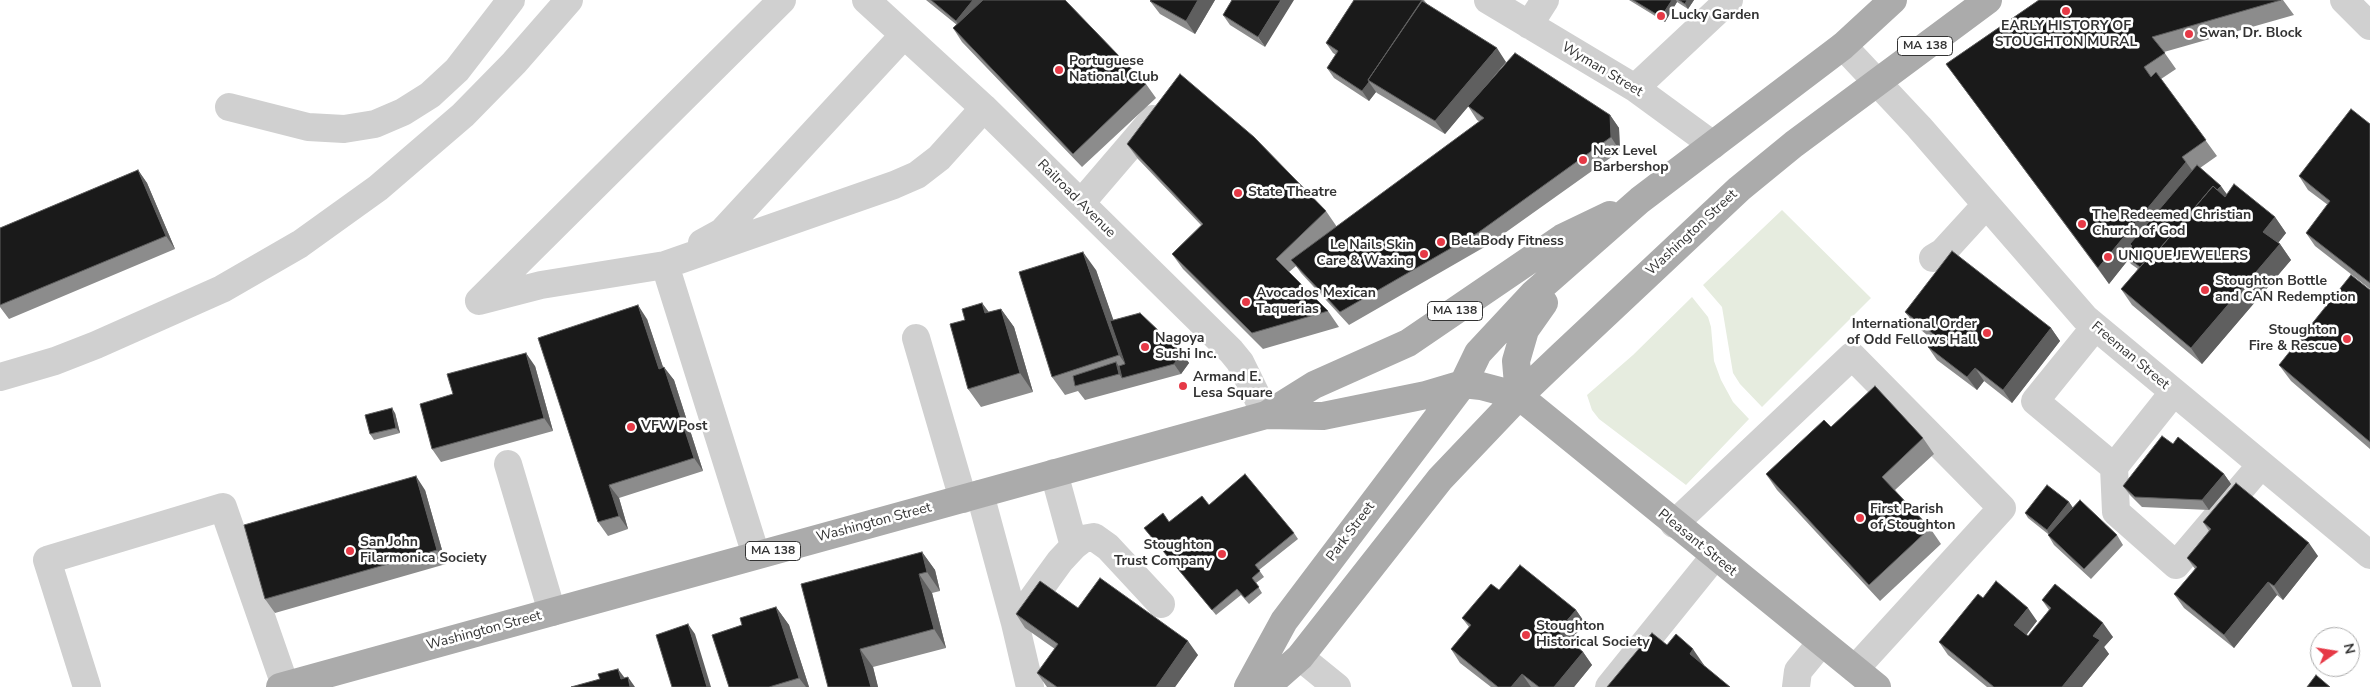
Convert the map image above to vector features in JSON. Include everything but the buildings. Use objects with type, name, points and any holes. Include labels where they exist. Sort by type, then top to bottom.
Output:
[{"type":"main road","name":"Washington Street","points":[[1463,384],[1478,353],[1533,294],[1640,200],[1843,46],[1894,0]]},
{"type":"main road","name":"Washington Street","points":[[1300,657],[1440,479],[1518,396],[1739,189],[1794,144],[1985,4]]},
{"type":"main road","name":"Washington Street","points":[[1266,415],[1314,385],[1408,343],[1562,238],[1640,200]]},
{"type":"main road","name":"Washington Street","points":[[1518,396],[1516,360],[1525,330],[1586,248]]},
{"type":"main road","name":"Washington Street","points":[[283,686],[1266,415],[1323,416],[1426,395],[1463,384],[1481,386],[1518,396]]},
{"type":"main road","name":"Park Street","points":[[1248,687],[1284,621],[1463,384]]},
{"type":"main road","name":"Pleasant Street","points":[[1518,396],[1877,687]]},
{"type":"main road","points":[[1266,687],[1300,657]]},
{"type":"street","points":[[229,107],[308,127],[344,129],[375,124],[403,112],[430,95],[457,70],[511,0]]},
{"type":"street","points":[[0,376],[55,361],[96,345],[222,289],[300,244],[378,188],[463,115],[514,63],[569,0]]},
{"type":"street","points":[[782,0],[479,301],[541,285],[665,265],[894,186],[917,175],[938,158],[984,108]]},
{"type":"street","name":"Railroad Avenue","points":[[866,0],[984,108],[1231,352],[1240,362],[1266,415]]},
{"type":"street","name":"Wyman Street","points":[[1488,0],[1635,88],[1713,145]]},
{"type":"street","points":[[1529,26],[1545,0]]},
{"type":"street","points":[[1635,88],[1729,0]]},
{"type":"street","points":[[2344,0],[2370,26]]},
{"type":"street","points":[[665,265],[722,232],[904,35]]},
{"type":"street","points":[[1843,46],[1878,84]]},
{"type":"street","name":"Freeman Street","points":[[1878,84],[1919,127],[2094,327],[2370,555]]},
{"type":"street","points":[[1081,203],[1167,102]]},
{"type":"street","points":[[1933,258],[1943,252],[1986,205]]},
{"type":"street","points":[[665,265],[756,555]]},
{"type":"street","points":[[2094,327],[2035,401],[2114,467]]},
{"type":"street","points":[[916,338],[1015,623],[1030,687]]},
{"type":"street","points":[[1674,524],[1852,356],[2002,508],[1855,669]]},
{"type":"street","points":[[2173,393],[2114,467],[2116,512],[2176,564],[2261,465]]},
{"type":"street","points":[[508,464],[552,612]]},
{"type":"street","points":[[1054,473],[1074,546]]},
{"type":"street","points":[[86,687],[48,560],[223,507],[283,686]]},
{"type":"street","points":[[1015,623],[1060,561],[1083,539],[1094,537],[1102,542],[1161,604]]},
{"type":"street","points":[[1609,687],[1714,556]]},
{"type":"street","points":[[1774,687],[1793,682],[1821,642]]},
{"type":"street","points":[[1300,657],[1337,687]]},
{"type":"shaded area","points":[[1782,210],[1871,298],[1762,407],[1740,384],[1733,373],[1722,307],[1703,285]]},
{"type":"shaded area","points":[[1692,297],[1708,317],[1711,327],[1714,361],[1721,380],[1733,402],[1749,419],[1686,485],[1599,419],[1592,410],[1587,395],[1633,355]]},
{"type":"place","name":"EARLY HISTORY OF STOUGHTON MURAL","points":[[2066,11]]},
{"type":"place","name":"Lucky Garden","points":[[1661,16]]},
{"type":"place","name":"Swan, Dr. Block","points":[[2189,34]]},
{"type":"place","name":"Portuguese National Club","points":[[1059,70]]},
{"type":"place","name":"Nex Level Barbershop","points":[[1583,160]]},
{"type":"place","name":"State Theatre","points":[[1238,193]]},
{"type":"place","name":"The Redeemed Christian Church of God","points":[[2082,224]]},
{"type":"place","name":"BelaBody Fitness","points":[[1441,242]]},
{"type":"place","name":"Le Nails Skin Care & Waxing","points":[[1424,254]]},
{"type":"place","name":"UNIQUE JEWELERS","points":[[2108,257]]},
{"type":"place","name":"Stoughton Bottle and CAN Redemption","points":[[2205,290]]},
{"type":"place","name":"Avocados Mexican Taquerias","points":[[1246,302]]},
{"type":"place","name":"International Order of Odd Fellows Hall","points":[[1987,333]]},
{"type":"place","name":"Stoughton Fire & Rescue","points":[[2347,339]]},
{"type":"place","name":"Nagoya Sushi Inc.","points":[[1145,347]]},
{"type":"place","name":"Armand E. Lesa Square","points":[[1183,386]]},
{"type":"place","name":"VFW Post","points":[[631,427]]},
{"type":"place","name":"First Parish of Stoughton","points":[[1860,518]]},
{"type":"place","name":"San John Filarmonica Society","points":[[350,551]]},
{"type":"place","name":"Stoughton Trust Company","points":[[1222,554]]},
{"type":"place","name":"Stoughton Historical Society","points":[[1526,635]]}]
